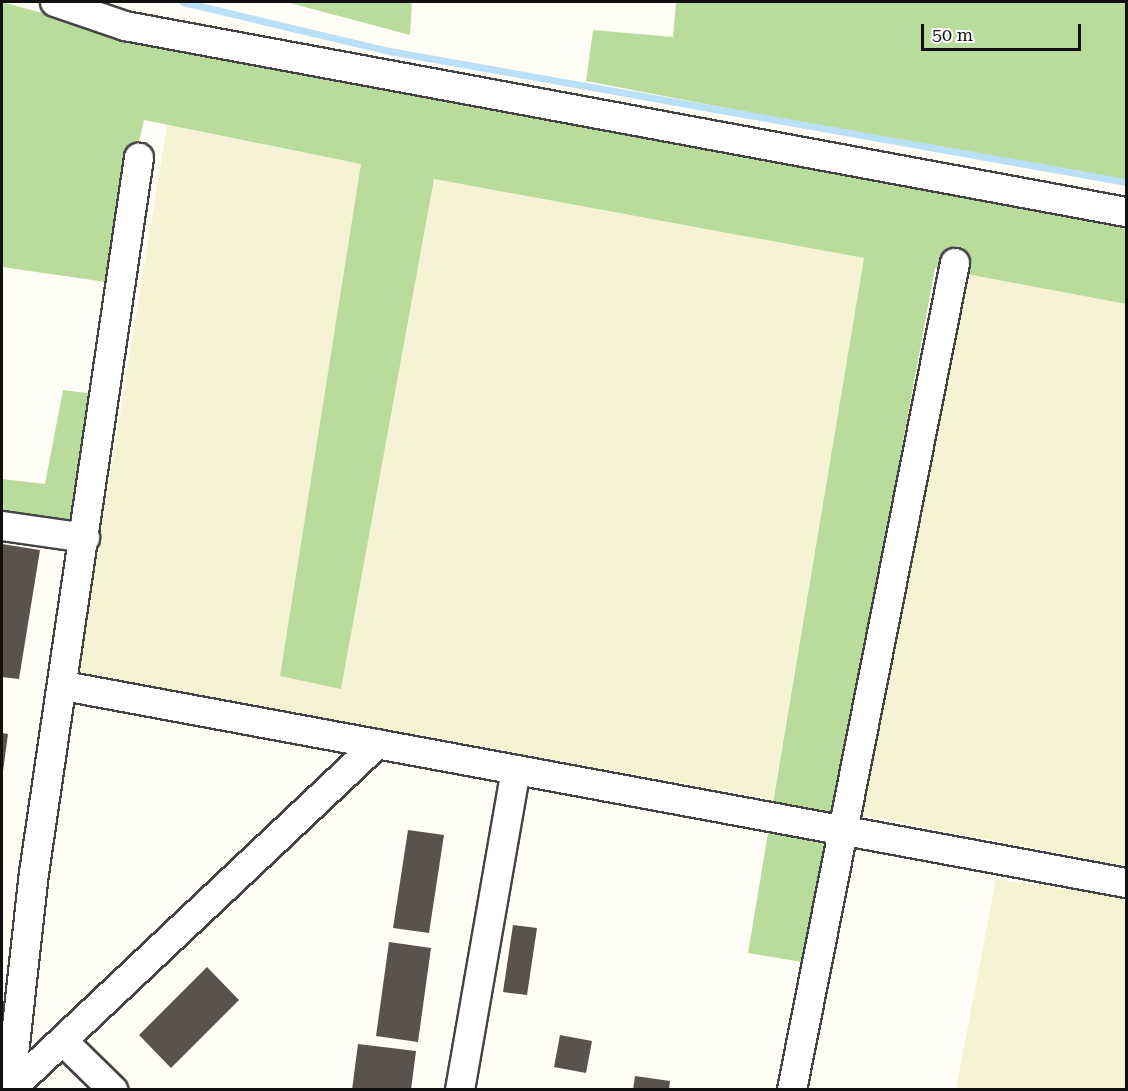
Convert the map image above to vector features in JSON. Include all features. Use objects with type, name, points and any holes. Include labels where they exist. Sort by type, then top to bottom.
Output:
[{"type":"street","points":[[55,2],[136,28],[1126,212]]},
{"type":"street","points":[[10,1089],[34,873],[64,686],[139,158]]},
{"type":"street","points":[[792,1089],[955,263]]},
{"type":"street","points":[[2,526],[85,538]]},
{"type":"street","points":[[64,686],[1126,883]]},
{"type":"street","points":[[10,1089],[64,1042],[377,744]]},
{"type":"street","points":[[460,1089],[516,770]]},
{"type":"street","points":[[64,1042],[112,1089]]},
{"type":"shaded area","points":[[167,125],[362,164],[280,675],[341,688],[434,179],[864,258],[773,800],[78,672]]},
{"type":"shaded area","points":[[964,273],[1126,304],[1126,866],[856,814]]},
{"type":"shaded area","points":[[996,879],[1126,898],[1126,1089],[956,1089]]},
{"type":"green space","points":[[2,2],[137,39],[1126,223],[1126,304],[935,268],[807,963],[748,953],[864,258],[434,179],[341,689],[280,676],[361,164],[144,120],[106,282],[2,267]]},
{"type":"green space","points":[[286,2],[412,2],[410,35]]},
{"type":"green space","points":[[676,2],[1126,2],[1126,185],[586,81],[593,30],[673,37]]},
{"type":"green space","points":[[63,390],[94,394],[75,526],[2,515],[2,479],[45,484]]},
{"type":"building","points":[[2,544],[40,550],[19,679],[2,677]]},
{"type":"building","points":[[2,733],[8,734],[3,771],[2,771]]},
{"type":"building","points":[[408,830],[444,835],[429,933],[393,928]]},
{"type":"building","points":[[513,925],[537,928],[527,995],[503,992]]},
{"type":"building","points":[[389,942],[431,948],[418,1042],[376,1036]]},
{"type":"building","points":[[207,967],[239,1000],[171,1068],[139,1035]]},
{"type":"building","points":[[560,1035],[592,1041],[586,1073],[554,1067]]},
{"type":"building","points":[[358,1044],[416,1051],[411,1090],[352,1090]]},
{"type":"building","points":[[635,1076],[670,1081],[669,1090],[633,1090]]},
{"type":"waterway","points":[[183,2],[389,51],[1126,182]]}]
